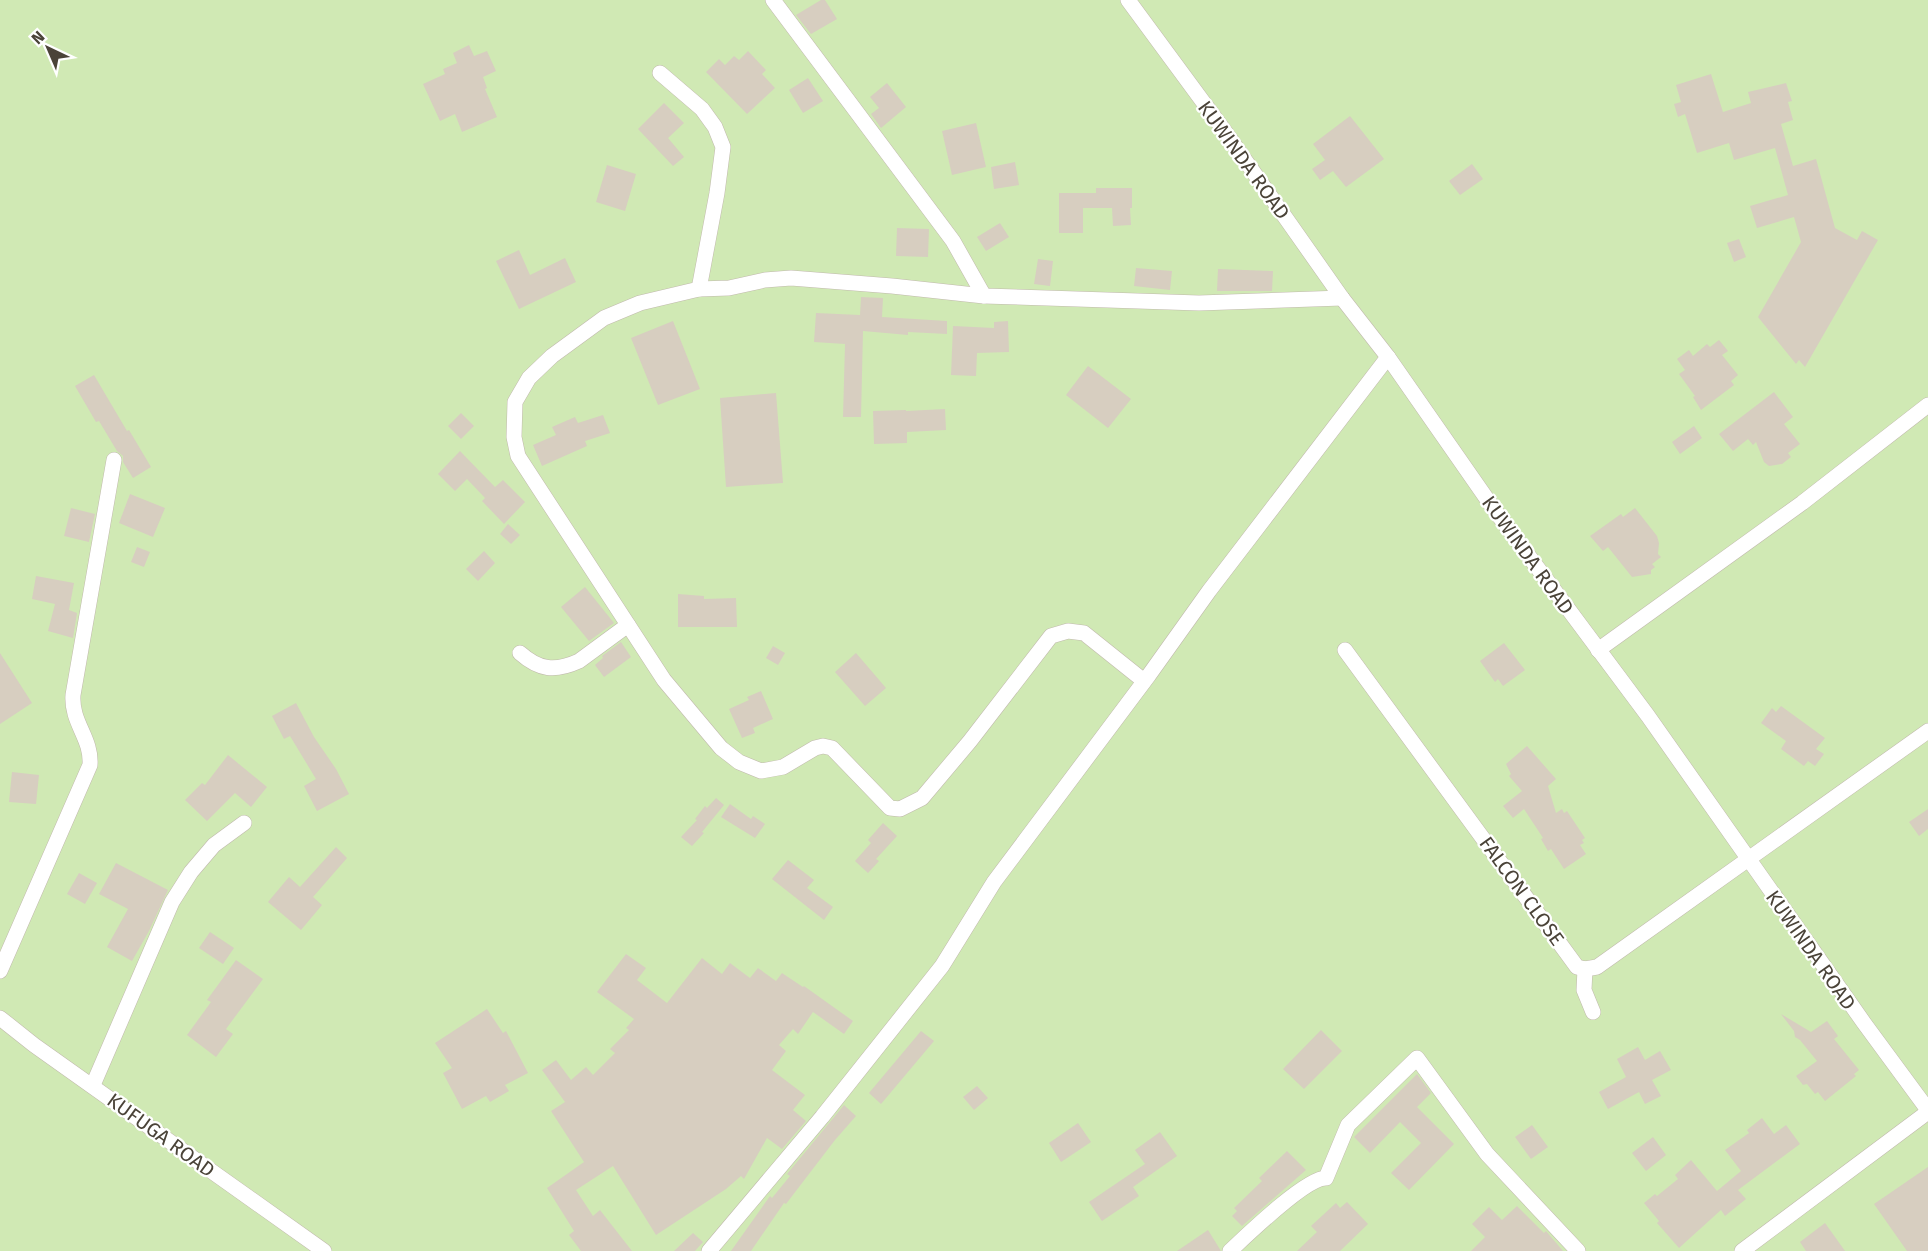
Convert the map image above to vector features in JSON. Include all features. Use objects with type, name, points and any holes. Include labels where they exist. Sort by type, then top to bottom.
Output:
[{"type":"street","points":[[773,0],[953,241],[984,296]]},
{"type":"street","name":"KUWINDA ROAD","points":[[1128,0],[1226,133],[1342,298],[1388,357],[1496,512],[1648,716],[1863,1023],[1928,1111]]},
{"type":"street","points":[[660,73],[702,109],[715,127],[723,147],[699,289]]},
{"type":"street","points":[[1144,681],[1084,633],[1068,631],[1051,636],[970,741],[922,798],[900,809],[890,808],[832,748],[823,746],[815,748],[783,767],[761,771],[739,762],[721,748],[664,680],[518,456],[514,437],[515,402],[529,378],[552,356],[604,318],[640,303],[699,289],[729,288],[765,280],[791,278],[984,296],[1199,303],[1342,298]]},
{"type":"street","points":[[709,1251],[822,1118],[942,966],[994,882],[1209,591],[1388,357]]},
{"type":"street","points":[[1598,650],[1802,503],[1928,405]]},
{"type":"street","points":[[0,971],[90,765],[91,754],[88,744],[72,708],[73,695],[114,460]]},
{"type":"street","points":[[520,653],[532,664],[544,669],[570,665],[579,661],[628,625]]},
{"type":"street","name":"FALCON CLOSE","points":[[1345,650],[1577,967],[1585,969]]},
{"type":"street","points":[[1593,1012],[1584,990],[1585,969],[1597,967],[1928,731]]},
{"type":"street","points":[[93,1085],[172,902],[191,872],[214,845],[244,823]]},
{"type":"street","name":"KUFUGA ROAD","points":[[0,1018],[34,1045],[324,1251]]},
{"type":"street","points":[[1230,1251],[1286,1202],[1319,1178],[1326,1178],[1348,1125],[1417,1058],[1487,1154],[1578,1251]]},
{"type":"street","points":[[1742,1251],[1928,1111]]},
{"type":"green space","points":[[0,0],[1928,0],[1928,1251],[0,1251]]},
{"type":"building","points":[[821,0],[825,0],[837,19],[811,34],[796,15]]},
{"type":"building","points":[[469,45],[474,56],[487,51],[496,71],[483,77],[487,88],[485,89],[497,117],[462,132],[455,114],[440,121],[423,84],[445,74],[443,69],[457,63],[453,53]]},
{"type":"building","points":[[748,51],[766,70],[762,74],[775,88],[747,114],[706,72],[719,59],[725,65],[734,56],[739,60]]},
{"type":"building","points":[[1711,74],[1723,112],[1751,103],[1748,92],[1786,83],[1792,101],[1788,102],[1793,120],[1781,124],[1793,166],[1816,159],[1835,228],[1857,240],[1862,231],[1878,240],[1805,367],[1799,360],[1796,364],[1758,317],[1801,242],[1794,217],[1757,228],[1750,206],[1788,195],[1775,148],[1734,160],[1729,143],[1697,153],[1685,114],[1678,117],[1674,104],[1681,102],[1676,85]]},
{"type":"building","points":[[808,78],[823,101],[803,113],[789,90]]},
{"type":"building","points":[[887,83],[906,107],[881,128],[871,114],[879,108],[870,97]]},
{"type":"building","points":[[664,103],[684,123],[668,138],[684,157],[673,166],[638,129]]},
{"type":"building","points":[[1350,116],[1384,159],[1346,187],[1333,171],[1320,180],[1312,169],[1325,160],[1313,144]]},
{"type":"building","points":[[976,123],[986,167],[952,175],[942,131]]},
{"type":"building","points":[[1015,162],[1019,185],[994,189],[991,167]]},
{"type":"building","points":[[1472,164],[1483,179],[1460,195],[1449,181]]},
{"type":"building","points":[[607,165],[636,174],[625,211],[596,202]]},
{"type":"building","points":[[1096,188],[1132,188],[1131,225],[1113,226],[1112,208],[1083,208],[1083,233],[1059,233],[1059,193],[1096,193]]},
{"type":"building","points":[[1000,223],[1009,237],[986,251],[977,237]]},
{"type":"building","points":[[897,228],[929,229],[928,257],[896,256]]},
{"type":"building","points":[[1739,239],[1746,257],[1734,262],[1727,243]]},
{"type":"building","points":[[519,250],[530,275],[565,258],[576,282],[519,309],[496,261]]},
{"type":"building","points":[[1038,259],[1053,261],[1050,286],[1034,284]]},
{"type":"building","points":[[1136,268],[1172,271],[1170,290],[1134,286]]},
{"type":"building","points":[[1218,269],[1273,271],[1272,291],[1217,291]]},
{"type":"building","points":[[861,297],[883,298],[882,317],[947,321],[947,334],[908,332],[908,335],[863,331],[861,417],[843,417],[845,344],[814,342],[816,313],[860,315]]},
{"type":"building","points":[[673,321],[700,389],[658,405],[631,338]]},
{"type":"building","points":[[1008,321],[1009,352],[977,353],[976,376],[951,375],[953,326],[994,328],[994,322]]},
{"type":"building","points":[[1719,340],[1728,351],[1722,355],[1738,375],[1731,381],[1734,385],[1701,410],[1693,397],[1695,396],[1679,374],[1685,370],[1677,359],[1689,350],[1693,356],[1707,344],[1710,347]]},
{"type":"building","points":[[1088,366],[1131,399],[1108,428],[1066,395]]},
{"type":"building","points":[[94,375],[151,467],[133,478],[123,462],[123,456],[117,451],[99,421],[96,422],[75,386]]},
{"type":"building","points":[[1774,392],[1793,417],[1784,424],[1800,444],[1788,453],[1791,457],[1782,464],[1769,466],[1764,462],[1756,442],[1753,445],[1748,439],[1733,451],[1719,434]]},
{"type":"building","points":[[776,393],[783,483],[726,487],[720,398]]},
{"type":"building","points":[[945,409],[946,430],[907,432],[907,443],[874,444],[873,411]]},
{"type":"building","points":[[461,413],[474,426],[461,439],[448,426]]},
{"type":"building","points":[[603,415],[610,433],[585,441],[587,446],[542,466],[533,445],[556,435],[552,427],[575,417],[578,423]]},
{"type":"building","points":[[1694,426],[1702,438],[1680,454],[1672,442]]},
{"type":"building","points":[[460,451],[495,487],[503,480],[525,502],[504,524],[482,501],[485,498],[467,479],[455,491],[438,474]]},
{"type":"building","points":[[130,494],[165,508],[153,537],[119,523]]},
{"type":"building","points":[[71,508],[95,514],[89,542],[64,536]]},
{"type":"building","points":[[1635,508],[1657,536],[1658,554],[1661,557],[1652,564],[1655,567],[1651,570],[1651,574],[1632,577],[1608,547],[1603,551],[1590,536],[1621,514],[1623,517]]},
{"type":"building","points":[[508,524],[520,535],[511,544],[500,534]]},
{"type":"building","points":[[137,547],[150,552],[144,567],[131,562]]},
{"type":"building","points":[[484,551],[495,563],[478,581],[466,569]]},
{"type":"building","points":[[36,576],[74,583],[69,610],[77,613],[73,638],[48,631],[55,604],[32,599]]},
{"type":"building","points":[[585,587],[614,623],[589,641],[561,607]]},
{"type":"building","points":[[678,594],[704,596],[704,599],[736,598],[737,627],[678,627]]},
{"type":"building","points":[[621,642],[631,657],[604,677],[595,665],[603,658],[602,656]]},
{"type":"building","points":[[1504,643],[1525,670],[1503,686],[1498,679],[1495,682],[1480,661]]},
{"type":"building","points":[[773,646],[785,653],[778,665],[766,658]]},
{"type":"building","points":[[0,653],[32,703],[0,724]]},
{"type":"building","points":[[856,653],[886,688],[865,706],[835,672]]},
{"type":"building","points":[[761,691],[773,719],[753,728],[755,733],[742,738],[729,709],[749,700],[747,697]]},
{"type":"building","points":[[296,703],[349,794],[317,811],[304,786],[316,779],[290,736],[284,739],[272,716]]},
{"type":"building","points":[[1781,706],[1825,738],[1816,749],[1824,754],[1815,766],[1808,761],[1804,766],[1781,749],[1786,741],[1761,723],[1772,708],[1776,712]]},
{"type":"building","points":[[1527,746],[1556,779],[1548,786],[1556,813],[1562,809],[1564,813],[1567,811],[1585,838],[1582,840],[1584,843],[1580,845],[1586,854],[1564,869],[1551,849],[1548,851],[1541,839],[1543,838],[1524,809],[1513,818],[1503,806],[1522,791],[1509,776],[1511,774],[1506,764]]},
{"type":"building","points":[[228,755],[267,787],[251,807],[235,793],[207,821],[185,800],[202,783],[205,785]]},
{"type":"building","points":[[12,772],[39,775],[36,804],[9,802]]},
{"type":"building","points":[[716,798],[724,805],[692,846],[681,837],[697,820],[695,819],[705,806],[707,808]]},
{"type":"building","points":[[730,804],[751,819],[753,816],[765,824],[755,838],[721,817]]},
{"type":"building","points":[[1928,809],[1928,829],[1919,836],[1909,822]]},
{"type":"building","points":[[883,823],[897,836],[876,859],[879,861],[868,873],[855,861],[871,843],[868,840]]},
{"type":"building","points":[[336,847],[347,858],[313,897],[322,905],[301,930],[268,902],[289,877],[300,887]]},
{"type":"building","points":[[788,860],[814,880],[807,888],[833,907],[824,920],[772,879]]},
{"type":"building","points":[[116,863],[168,890],[132,961],[107,947],[128,909],[99,894]]},
{"type":"building","points":[[79,873],[97,883],[85,904],[67,894]]},
{"type":"building","points":[[210,932],[234,948],[223,964],[199,948]]},
{"type":"building","points":[[626,954],[646,968],[637,980],[667,1003],[702,958],[722,974],[730,963],[750,978],[758,968],[776,981],[782,973],[853,1021],[844,1034],[813,1012],[798,1034],[793,1029],[779,1045],[786,1051],[772,1070],[805,1095],[793,1110],[806,1121],[782,1149],[767,1138],[744,1179],[741,1176],[726,1189],[656,1235],[613,1166],[576,1190],[593,1216],[600,1210],[632,1251],[581,1251],[569,1235],[574,1231],[547,1188],[584,1162],[551,1111],[565,1102],[542,1070],[556,1060],[571,1080],[586,1067],[593,1075],[615,1053],[610,1049],[629,1030],[626,1028],[634,1019],[597,992]]},
{"type":"building","points":[[236,960],[263,979],[226,1029],[233,1034],[216,1057],[187,1035],[211,1002],[207,1000]]},
{"type":"building","points":[[487,1009],[503,1033],[506,1031],[528,1073],[505,1085],[509,1091],[490,1102],[486,1096],[462,1109],[443,1073],[452,1068],[435,1043]]},
{"type":"building","points":[[1781,1014],[1811,1032],[1827,1021],[1838,1036],[1834,1039],[1859,1070],[1854,1074],[1856,1076],[1825,1101],[1807,1084],[1803,1085],[1796,1076],[1817,1061],[1795,1037],[1794,1031]]},
{"type":"building","points":[[1321,1030],[1342,1051],[1304,1089],[1283,1069]]},
{"type":"building","points":[[921,1031],[934,1041],[881,1104],[869,1093]]},
{"type":"building","points":[[1638,1047],[1645,1060],[1660,1051],[1671,1070],[1652,1080],[1661,1096],[1645,1104],[1639,1092],[1608,1109],[1599,1092],[1626,1077],[1617,1059]]},
{"type":"building","points":[[1417,1074],[1431,1093],[1417,1107],[1454,1144],[1409,1190],[1391,1173],[1421,1143],[1400,1122],[1370,1153],[1354,1137]]},
{"type":"building","points":[[977,1086],[988,1098],[974,1110],[963,1097]]},
{"type":"building","points":[[844,1105],[856,1116],[786,1204],[784,1203],[751,1251],[731,1251],[770,1196],[772,1198],[790,1176],[787,1174]]},
{"type":"building","points":[[1762,1118],[1774,1134],[1786,1125],[1800,1144],[1738,1190],[1746,1199],[1725,1216],[1721,1210],[1679,1248],[1657,1223],[1659,1221],[1644,1203],[1678,1179],[1675,1175],[1691,1160],[1717,1191],[1741,1171],[1725,1150],[1749,1133],[1747,1130]]},
{"type":"building","points":[[1078,1123],[1091,1142],[1061,1162],[1049,1143]]},
{"type":"building","points":[[1532,1125],[1548,1147],[1531,1159],[1515,1137]]},
{"type":"building","points":[[1160,1132],[1177,1156],[1133,1187],[1139,1196],[1102,1221],[1089,1202],[1145,1164],[1135,1150]]},
{"type":"building","points":[[1653,1137],[1666,1155],[1646,1171],[1632,1153]]},
{"type":"building","points":[[1287,1151],[1306,1170],[1242,1226],[1232,1216],[1237,1211],[1234,1208],[1262,1181],[1259,1178]]},
{"type":"building","points":[[1928,1167],[1928,1251],[1907,1251],[1874,1204]]},
{"type":"building","points":[[1347,1202],[1368,1224],[1340,1251],[1297,1251],[1317,1232],[1311,1226],[1336,1203],[1340,1208]]},
{"type":"building","points":[[1517,1206],[1544,1233],[1546,1231],[1563,1251],[1471,1251],[1485,1237],[1472,1224],[1489,1207],[1502,1220]]},
{"type":"building","points":[[1825,1223],[1845,1251],[1806,1251],[1800,1242]]},
{"type":"building","points":[[1208,1230],[1221,1251],[1177,1251]]},
{"type":"building","points":[[693,1233],[703,1242],[695,1251],[674,1251]]}]
